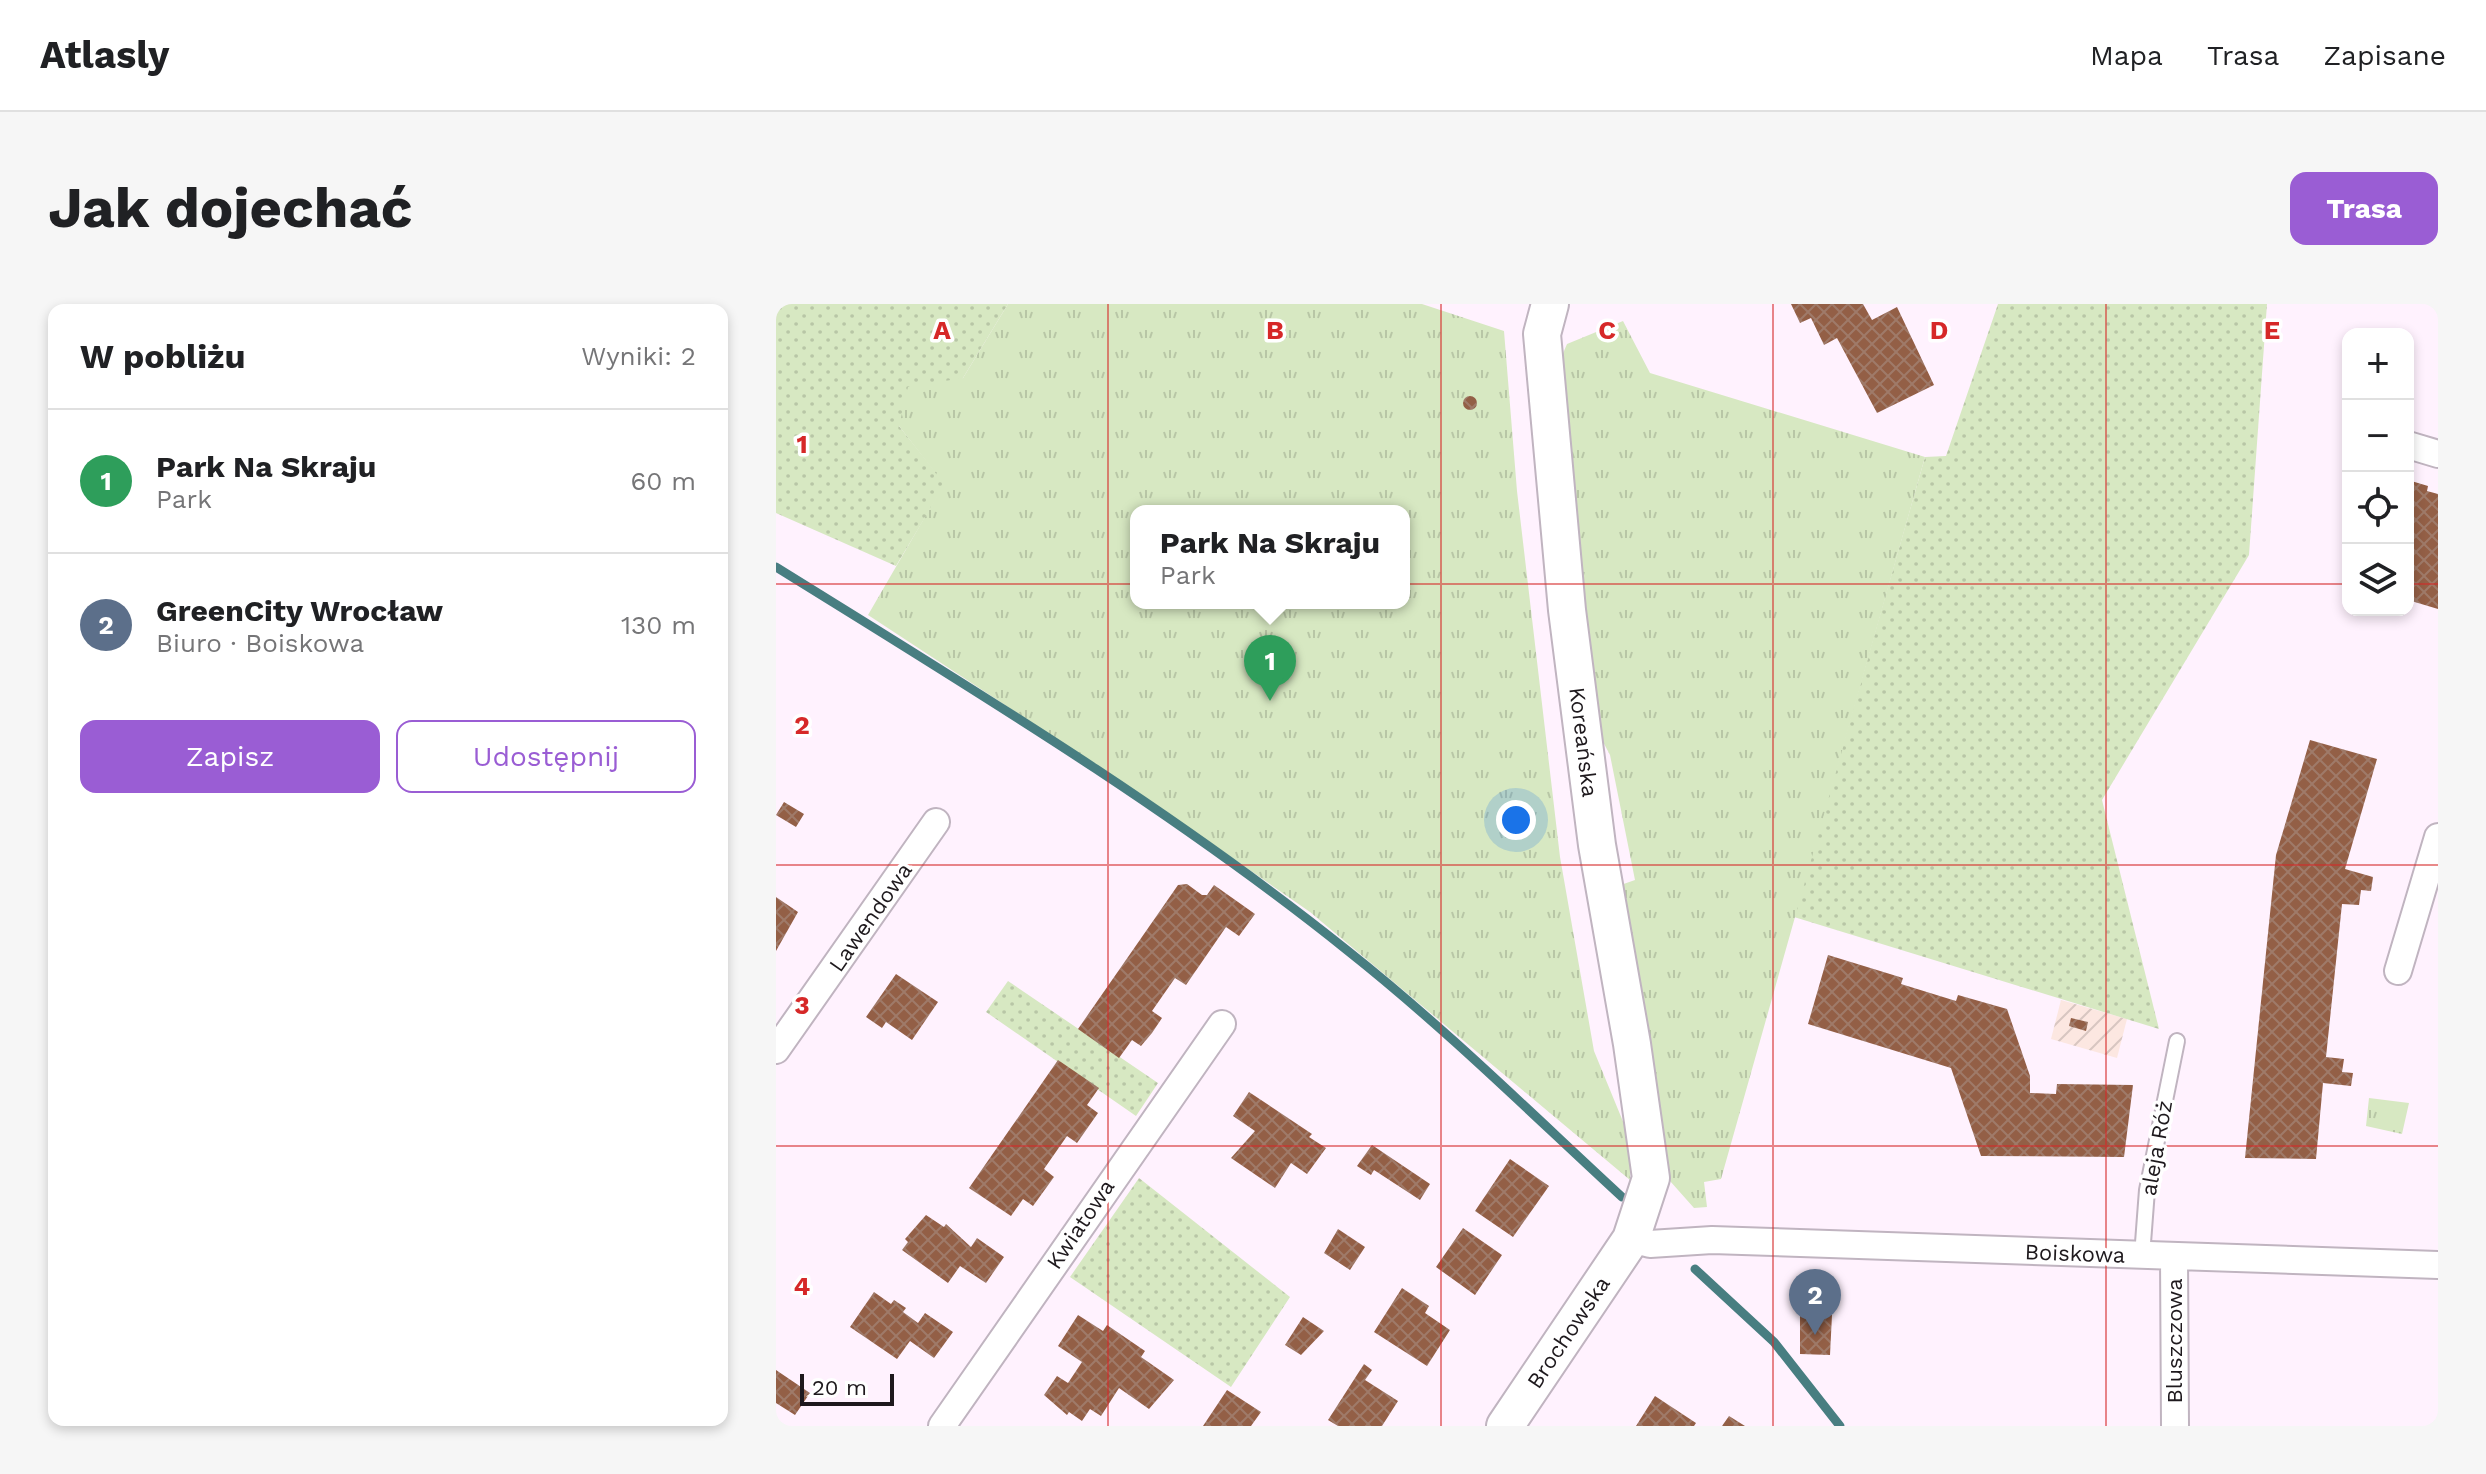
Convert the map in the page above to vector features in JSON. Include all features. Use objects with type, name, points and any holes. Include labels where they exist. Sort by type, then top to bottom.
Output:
[{"type":"street","name":"Koreańska","points":[[1550,304],[1542,334],[1567,610],[1597,845],[1632,1044],[1651,1178]]},
{"type":"street","points":[[2414,447],[2438,454]]},
{"type":"street","name":"Lawendowa","points":[[776,1050],[936,822]]},
{"type":"street","points":[[2398,971],[2438,837]]},
{"type":"street","name":"Kwiatowa","points":[[942,1426],[1222,1024]]},
{"type":"street","name":"Brochowska","points":[[1505,1426],[1631,1239],[1651,1178]]},
{"type":"street","name":"Boiskowa","points":[[1631,1239],[1650,1244],[1712,1240],[2438,1265]]},
{"type":"street","name":"Bluszczowa","points":[[2174,1257],[2175,1426]]},
{"type":"lane","name":"aleja Róż","points":[[2142,1256],[2147,1190],[2177,1041]]},
{"type":"shaded area","points":[[2061,1000],[2127,1019],[2117,1058],[2051,1039]]},
{"type":"green space","points":[[776,304],[1008,304],[963,378],[899,426],[945,484],[896,566],[776,513]]},
{"type":"green space","points":[[1008,304],[1422,304],[1504,331],[1517,491],[1560,857],[1594,1051],[1631,1141],[1630,1180],[1310,912],[1130,787],[868,615],[944,484],[899,426],[908,387],[963,378]]},
{"type":"green space","points":[[1998,304],[2267,304],[2249,555],[2102,800],[2159,1029],[1794,917],[1925,457],[1946,456]]},
{"type":"green space","points":[[1623,321],[1650,373],[1925,457],[1721,1179],[1704,1182],[1707,1207],[1694,1208],[1670,1181],[1615,887],[1635,880],[1610,755],[1592,721],[1558,365],[1567,344]]},
{"type":"green space","points":[[1008,981],[1158,1083],[1136,1116],[986,1012]]},
{"type":"green space","points":[[2369,1098],[2409,1103],[2402,1134],[2366,1126]]},
{"type":"green space","points":[[1139,1178],[1290,1297],[1231,1387],[1070,1277]]},
{"type":"building","points":[[1791,304],[1863,304],[1872,320],[1897,307],[1934,385],[1877,413],[1837,338],[1824,345],[1811,318],[1800,323]]},
{"type":"building","points":[[1470,396],[1477,403],[1470,410],[1463,403]]},
{"type":"building","points":[[2414,482],[2428,486],[2427,491],[2438,494],[2438,609],[2414,602]]},
{"type":"building","points":[[2310,740],[2377,759],[2345,869],[2373,877],[2371,891],[2361,890],[2359,905],[2342,904],[2326,1057],[2344,1059],[2342,1072],[2353,1073],[2351,1086],[2323,1083],[2316,1159],[2245,1158],[2276,855]]},
{"type":"building","points":[[784,802],[804,814],[796,827],[776,815]]},
{"type":"building","points":[[1187,884],[1202,895],[1207,895],[1214,885],[1255,914],[1239,936],[1226,927],[1186,985],[1175,978],[1152,1011],[1162,1018],[1152,1033],[1141,1046],[1132,1040],[1119,1058],[1078,1029],[1178,885]]},
{"type":"building","points":[[776,897],[798,912],[776,951]]},
{"type":"building","points":[[1828,955],[1903,978],[1901,984],[1956,1001],[1958,995],[2007,1009],[2030,1076],[2030,1093],[2056,1094],[2057,1084],[2133,1085],[2124,1157],[1981,1156],[1951,1068],[1808,1024]]},
{"type":"building","points":[[896,974],[938,1002],[912,1040],[886,1022],[882,1028],[866,1017]]},
{"type":"building","points":[[2071,1018],[2088,1022],[2086,1031],[2069,1026]]},
{"type":"building","points":[[1058,1060],[1099,1088],[1087,1105],[1098,1113],[1077,1143],[1067,1136],[1044,1169],[1054,1177],[1033,1206],[1023,1199],[1011,1216],[969,1188]]},
{"type":"building","points":[[1249,1092],[1312,1134],[1309,1137],[1326,1148],[1307,1174],[1291,1163],[1275,1188],[1231,1158],[1255,1131],[1233,1116]]},
{"type":"building","points":[[1372,1145],[1430,1184],[1420,1200],[1374,1170],[1371,1175],[1357,1166]]},
{"type":"building","points":[[1510,1159],[1549,1186],[1513,1237],[1475,1211]]},
{"type":"building","points":[[926,1215],[944,1227],[946,1224],[971,1247],[977,1238],[1004,1257],[986,1283],[960,1266],[948,1283],[902,1250],[908,1242],[905,1239]]},
{"type":"building","points":[[1463,1228],[1502,1255],[1475,1295],[1436,1267]]},
{"type":"building","points":[[1338,1229],[1365,1247],[1350,1270],[1324,1253]]},
{"type":"building","points":[[1402,1288],[1429,1306],[1425,1313],[1450,1330],[1427,1366],[1374,1332]]},
{"type":"building","points":[[874,1292],[891,1304],[894,1300],[906,1308],[903,1312],[918,1323],[925,1313],[953,1332],[934,1358],[910,1341],[897,1359],[850,1327]]},
{"type":"building","points":[[1800,1314],[1832,1315],[1830,1355],[1800,1354]]},
{"type":"building","points":[[1078,1315],[1103,1331],[1107,1325],[1145,1351],[1141,1357],[1174,1380],[1149,1409],[1119,1388],[1101,1416],[1090,1409],[1082,1421],[1069,1412],[1067,1415],[1044,1395],[1057,1376],[1068,1383],[1082,1362],[1058,1346]]},
{"type":"building","points":[[1303,1317],[1324,1331],[1301,1355],[1285,1345]]},
{"type":"building","points":[[1364,1364],[1372,1370],[1365,1380],[1398,1401],[1382,1426],[1338,1426],[1328,1420]]},
{"type":"building","points":[[776,1370],[810,1393],[795,1415],[776,1403]]},
{"type":"building","points":[[1227,1390],[1261,1412],[1251,1426],[1203,1426]]},
{"type":"building","points":[[1655,1396],[1696,1423],[1694,1426],[1636,1426]]},
{"type":"building","points":[[1729,1416],[1745,1426],[1722,1426]]},
{"type":"waterway","points":[[776,567],[1068,750],[1280,898],[1419,1010],[1622,1197]]},
{"type":"waterway","points":[[1695,1269],[1774,1342],[1840,1426]]},
{"type":"place","name":"Park Na Skraju","points":[[1270,701]]},
{"type":"place","name":"GreenCity Wrocław","points":[[1815,1335]]}]
